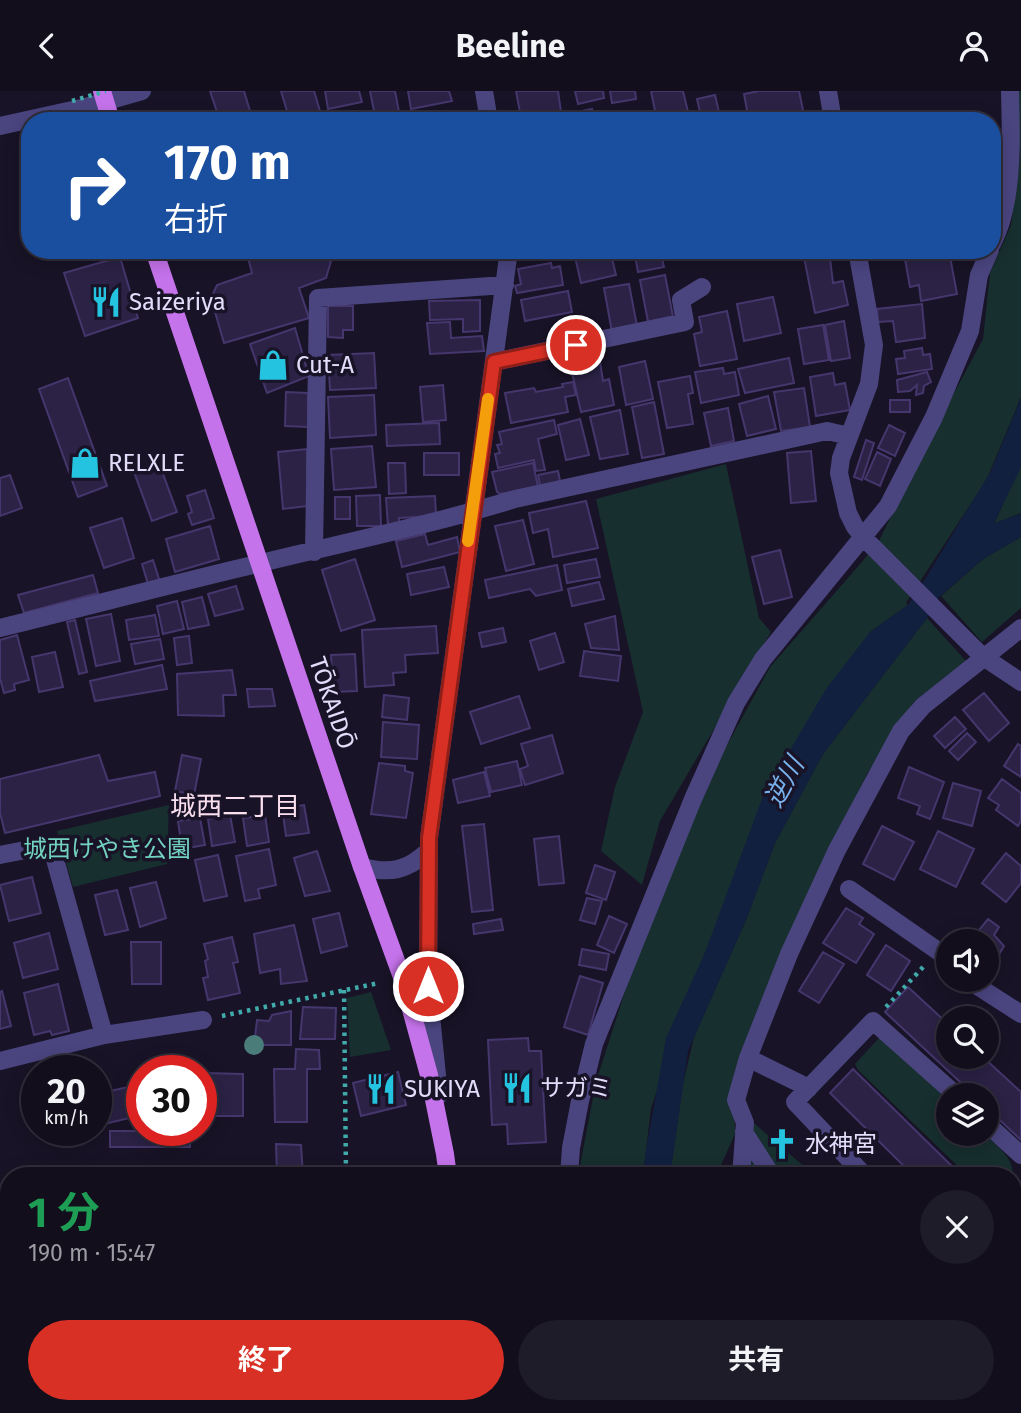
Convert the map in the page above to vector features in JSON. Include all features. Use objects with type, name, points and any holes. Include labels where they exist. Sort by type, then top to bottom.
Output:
[{"type":"main road","points":[[104,94],[109,112]]},
{"type":"main road","name":"TŌKAIDŌ","points":[[157,259],[362,867],[403,980],[429,1075],[447,1167]]},
{"type":"street","points":[[46,112],[104,94],[142,91]]},
{"type":"street","points":[[484,91],[488,112]]},
{"type":"street","points":[[828,91],[832,112]]},
{"type":"street","points":[[1001,222],[1009,183],[1010,91]]},
{"type":"street","points":[[0,126],[21,120]]},
{"type":"street","points":[[445,1154],[428,986],[428,851],[508,259]]},
{"type":"street","points":[[859,259],[874,345],[869,384],[841,458],[839,473],[848,513],[855,527],[867,540],[982,655],[1021,682]]},
{"type":"street","points":[[570,1167],[580,1101],[594,1044],[693,799],[736,703],[763,659],[867,540],[888,506],[934,417],[970,331],[979,275],[986,259]]},
{"type":"street","points":[[314,552],[318,298],[505,285]]},
{"type":"street","points":[[494,362],[685,322],[681,300],[702,287]]},
{"type":"street","points":[[0,628],[259,563],[314,552],[515,499],[827,431],[849,436]]},
{"type":"street","points":[[742,1167],[745,1123],[736,1100],[748,1058],[794,942],[837,850],[901,731],[923,706],[982,655],[1021,628]]},
{"type":"street","points":[[0,855],[51,845],[104,1035]]},
{"type":"street","points":[[362,867],[390,871],[416,862],[428,851]]},
{"type":"street","points":[[849,889],[936,951]]},
{"type":"street","points":[[987,992],[1021,1014]]},
{"type":"street","points":[[0,1061],[104,1035],[203,1020]]},
{"type":"street","points":[[856,1167],[795,1102],[873,1021],[943,1083]]},
{"type":"street","points":[[748,1058],[809,1088]]},
{"type":"street","points":[[744,1132],[766,1167]]},
{"type":"street","points":[[999,1135],[1021,1155]]},
{"type":"path","points":[[72,101],[104,94]]},
{"type":"path","points":[[873,1021],[936,962]]},
{"type":"path","points":[[203,1020],[379,983]]},
{"type":"path","points":[[344,990],[346,1167]]},
{"type":"green space","points":[[1017,91],[1021,91],[1021,397],[987,479],[906,603],[908,605],[870,632],[704,955],[651,1108],[644,1167],[580,1167],[596,1082],[643,935],[704,787],[770,667],[880,539],[916,464],[983,339],[990,273],[996,259],[1001,259],[1001,248],[1011,225],[1020,158]]},
{"type":"green space","points":[[726,464],[759,618],[771,632],[660,821],[642,885],[601,851],[615,787],[643,712],[596,499]]},
{"type":"green space","points":[[1021,464],[1021,513],[994,524]]},
{"type":"green space","points":[[1021,537],[1021,608],[982,642],[941,596],[983,559]]},
{"type":"green space","points":[[927,618],[966,661],[913,703],[867,774],[825,863],[730,1096],[736,1132],[720,1167],[671,1167],[683,1084],[694,1037],[746,920],[775,843],[823,754]]},
{"type":"green space","name":"城西けやき公園","points":[[169,805],[167,864],[73,887],[57,831]]},
{"type":"green space","points":[[371,992],[391,1050],[350,1057],[347,998]]},
{"type":"green space","points":[[879,1038],[888,1042],[936,1088],[936,1145],[858,1070],[855,1064]]},
{"type":"green space","points":[[746,1116],[805,1167],[742,1167]]},
{"type":"green space","points":[[937,1146],[997,1146],[1012,1167],[959,1167]]},
{"type":"water","name":"逆川","points":[[1021,398],[1021,467],[994,523],[1021,514],[1021,537],[983,559],[939,597],[927,618],[823,754],[775,843],[746,920],[688,1051],[671,1167],[644,1167],[666,1038],[704,955],[763,796],[826,689],[870,632],[908,605],[991,471]]},
{"type":"building","points":[[210,91],[244,91],[250,112],[217,112]]},
{"type":"building","points":[[281,91],[314,91],[320,112],[287,112]]},
{"type":"building","points":[[325,91],[359,91],[362,102],[328,109]]},
{"type":"building","points":[[370,91],[395,91],[399,112],[374,112]]},
{"type":"building","points":[[408,91],[449,91],[452,101],[411,109]]},
{"type":"building","points":[[516,91],[558,91],[561,112],[520,112]]},
{"type":"building","points":[[575,91],[603,91],[604,98],[578,104]]},
{"type":"building","points":[[610,91],[635,91],[636,99],[612,103]]},
{"type":"building","points":[[651,91],[683,91],[688,112],[655,112]]},
{"type":"building","points":[[759,91],[799,91],[803,112],[747,112],[744,94]]},
{"type":"building","points":[[715,95],[719,112],[700,112],[697,99]]},
{"type":"building","points":[[121,259],[138,318],[85,336],[64,273]]},
{"type":"building","points":[[248,259],[331,261],[326,278],[299,288],[309,318],[224,343],[211,298],[217,285],[252,273]]},
{"type":"building","points":[[575,259],[612,259],[616,275],[581,283]]},
{"type":"building","points":[[636,259],[662,259],[664,267],[638,272]]},
{"type":"building","points":[[804,259],[830,259],[833,283],[843,281],[848,305],[815,313]]},
{"type":"building","points":[[905,259],[950,259],[957,294],[921,301],[919,285],[910,287]]},
{"type":"building","points":[[551,263],[552,268],[560,266],[563,285],[517,293],[515,286],[521,284],[518,269]]},
{"type":"building","points":[[665,275],[674,322],[649,327],[640,280]]},
{"type":"building","points":[[629,284],[637,326],[612,332],[604,288]]},
{"type":"building","points":[[568,291],[572,312],[525,321],[521,300]]},
{"type":"building","points":[[773,297],[781,333],[744,341],[737,304]]},
{"type":"building","points":[[480,300],[480,331],[463,332],[463,319],[430,320],[429,301]]},
{"type":"building","points":[[922,304],[925,338],[896,342],[893,321],[878,322],[877,309]]},
{"type":"building","points":[[328,306],[353,306],[353,330],[343,330],[343,338],[328,337]]},
{"type":"building","points":[[727,311],[737,359],[700,366],[694,334],[702,332],[699,317]]},
{"type":"building","points":[[844,321],[850,358],[831,361],[825,325]]},
{"type":"building","points":[[450,322],[451,338],[482,336],[484,351],[430,354],[427,323]]},
{"type":"building","points":[[823,325],[829,360],[804,364],[798,329]]},
{"type":"building","points":[[295,328],[309,376],[267,393],[250,344]]},
{"type":"building","points":[[922,348],[923,355],[930,354],[932,369],[898,374],[896,359],[905,358],[904,351]]},
{"type":"building","points":[[374,353],[376,388],[330,390],[328,355]]},
{"type":"building","points":[[789,358],[794,383],[745,393],[738,369]]},
{"type":"building","points":[[645,361],[653,399],[626,405],[619,367]]},
{"type":"building","points":[[600,362],[603,381],[609,379],[614,405],[581,412],[571,368]]},
{"type":"building","points":[[723,368],[724,374],[735,372],[739,395],[701,403],[695,372]]},
{"type":"building","points":[[927,372],[931,382],[924,386],[923,393],[916,395],[917,385],[910,391],[898,392],[897,380]]},
{"type":"building","points":[[833,373],[835,385],[845,383],[850,410],[816,416],[810,377]]},
{"type":"building","points":[[690,376],[693,393],[688,394],[693,424],[667,428],[658,382]]},
{"type":"building","points":[[68,378],[107,486],[78,497],[39,389]]},
{"type":"building","points":[[573,382],[576,395],[565,397],[568,412],[511,423],[505,393],[534,388],[536,392],[563,387],[562,384]]},
{"type":"building","points":[[443,385],[446,420],[423,422],[420,387]]},
{"type":"building","points":[[804,388],[810,427],[781,431],[774,392]]},
{"type":"building","points":[[286,392],[308,393],[308,427],[285,426]]},
{"type":"building","points":[[374,395],[376,435],[330,438],[328,397]]},
{"type":"building","points":[[768,396],[776,429],[747,436],[739,404]]},
{"type":"building","points":[[890,400],[910,400],[910,412],[890,412]]},
{"type":"building","points":[[654,402],[664,454],[642,458],[632,407]]},
{"type":"building","points":[[728,408],[734,441],[711,446],[704,413]]},
{"type":"building","points":[[620,410],[628,454],[600,459],[590,417]]},
{"type":"building","points":[[580,419],[589,455],[566,460],[558,425]]},
{"type":"building","points":[[554,420],[557,434],[538,439],[545,470],[536,471],[534,460],[498,468],[495,454],[500,453],[497,445],[502,444],[499,432]]},
{"type":"building","points":[[439,423],[440,444],[387,446],[386,425]]},
{"type":"building","points":[[889,425],[905,433],[895,456],[878,448]]},
{"type":"building","points":[[866,440],[874,443],[862,480],[854,477]]},
{"type":"building","points":[[372,446],[376,487],[334,490],[331,449]]},
{"type":"building","points":[[307,449],[307,506],[283,509],[278,452]]},
{"type":"building","points":[[811,451],[816,501],[791,503],[787,453]]},
{"type":"building","points":[[877,452],[891,459],[880,486],[865,479]]},
{"type":"building","points":[[424,453],[459,453],[459,475],[424,475]]},
{"type":"building","points":[[159,463],[177,512],[152,521],[134,472]]},
{"type":"building","points":[[388,463],[405,463],[406,493],[389,494]]},
{"type":"building","points":[[533,463],[538,487],[500,494],[497,492],[492,472]]},
{"type":"building","points":[[558,471],[561,485],[541,490],[538,475]]},
{"type":"building","points":[[10,475],[22,508],[0,516],[0,478]]},
{"type":"building","points":[[205,490],[214,518],[192,525],[188,514],[192,512],[187,496]]},
{"type":"building","points":[[380,495],[381,526],[357,526],[356,496]]},
{"type":"building","points":[[435,496],[436,516],[399,518],[399,526],[388,526],[386,498]]},
{"type":"building","points":[[335,497],[350,497],[350,519],[335,519]]},
{"type":"building","points":[[586,501],[598,548],[553,557],[548,529],[533,533],[529,513]]},
{"type":"building","points":[[122,518],[134,558],[104,568],[90,528]]},
{"type":"building","points":[[523,520],[534,564],[506,571],[495,526]]},
{"type":"building","points":[[210,526],[219,559],[175,572],[166,539]]},
{"type":"building","points":[[425,534],[428,545],[457,537],[460,552],[402,567],[396,541]]},
{"type":"building","points":[[780,550],[792,597],[764,604],[752,557]]},
{"type":"building","points":[[355,559],[375,620],[341,631],[322,570]]},
{"type":"building","points":[[596,559],[600,577],[567,583],[564,565]]},
{"type":"building","points":[[153,560],[160,582],[148,584],[142,564]]},
{"type":"building","points":[[557,565],[562,590],[536,596],[530,589],[489,598],[485,580]]},
{"type":"building","points":[[444,567],[449,587],[411,595],[407,574]]},
{"type":"building","points":[[93,575],[98,593],[24,613],[18,595]]},
{"type":"building","points":[[599,582],[604,599],[572,606],[568,589]]},
{"type":"building","points":[[236,586],[243,609],[215,616],[208,594]]},
{"type":"building","points":[[202,597],[209,625],[188,629],[182,602]]},
{"type":"building","points":[[177,601],[184,629],[163,634],[157,606]]},
{"type":"building","points":[[111,614],[120,661],[96,666],[86,619]]},
{"type":"building","points":[[155,615],[159,636],[129,640],[126,620]]},
{"type":"building","points":[[615,616],[619,650],[591,648],[585,624]]},
{"type":"building","points":[[75,620],[87,672],[79,674],[67,622]]},
{"type":"building","points":[[436,626],[438,653],[405,655],[406,672],[393,673],[394,685],[365,687],[362,630]]},
{"type":"building","points":[[503,628],[506,642],[482,647],[479,633]]},
{"type":"building","points":[[555,633],[564,662],[539,670],[530,641]]},
{"type":"building","points":[[17,635],[29,680],[14,684],[15,690],[4,693],[0,678],[0,640]]},
{"type":"building","points":[[189,636],[192,663],[177,665],[174,638]]},
{"type":"building","points":[[160,639],[164,659],[135,664],[131,644]]},
{"type":"building","points":[[584,651],[621,656],[618,681],[580,676]]},
{"type":"building","points":[[55,652],[63,687],[39,692],[32,657]]},
{"type":"building","points":[[355,654],[357,691],[333,692],[331,655]]},
{"type":"building","points":[[162,665],[167,689],[95,701],[90,681]]},
{"type":"building","points":[[232,670],[236,695],[223,695],[224,716],[178,715],[177,674]]},
{"type":"building","points":[[247,689],[272,689],[275,706],[249,707]]},
{"type":"building","points":[[984,693],[1009,723],[989,741],[963,710]]},
{"type":"building","points":[[384,695],[409,698],[407,720],[382,717]]},
{"type":"building","points":[[519,696],[530,728],[481,744],[470,712]]},
{"type":"building","points":[[955,717],[966,729],[945,748],[934,736]]},
{"type":"building","points":[[383,722],[419,725],[417,759],[381,757]]},
{"type":"building","points":[[967,733],[976,742],[958,760],[949,751]]},
{"type":"building","points":[[552,735],[563,773],[525,785],[520,769],[528,766],[521,744]]},
{"type":"building","points":[[1018,744],[1021,746],[1021,777],[1004,766]]},
{"type":"building","points":[[99,755],[108,781],[155,772],[160,796],[5,833],[0,813],[0,779]]},
{"type":"building","points":[[182,755],[201,759],[194,795],[175,791]]},
{"type":"building","points":[[517,761],[522,785],[491,792],[485,768]]},
{"type":"building","points":[[379,763],[405,766],[405,771],[413,773],[406,818],[371,814]]},
{"type":"building","points":[[909,767],[944,782],[930,819],[917,814],[920,806],[898,798]]},
{"type":"building","points":[[484,772],[490,796],[458,803],[453,780]]},
{"type":"building","points":[[1002,779],[1021,793],[1021,821],[1018,826],[996,810],[999,805],[988,798]]},
{"type":"building","points":[[953,783],[981,791],[972,826],[943,818]]},
{"type":"building","points":[[304,805],[309,833],[286,836],[282,808]]},
{"type":"building","points":[[230,815],[235,842],[212,846],[208,819]]},
{"type":"building","points":[[265,815],[269,842],[247,846],[243,818]]},
{"type":"building","points":[[200,818],[205,845],[182,849],[178,821]]},
{"type":"building","points":[[484,824],[493,910],[472,912],[462,826]]},
{"type":"building","points":[[882,826],[914,842],[894,880],[863,864]]},
{"type":"building","points":[[938,831],[974,849],[956,887],[920,869]]},
{"type":"building","points":[[559,836],[564,883],[539,885],[534,839]]},
{"type":"building","points":[[269,849],[276,885],[258,889],[260,898],[245,901],[236,856]]},
{"type":"building","points":[[317,851],[330,891],[305,896],[294,858]]},
{"type":"building","points":[[1006,853],[1021,866],[1021,883],[1006,902],[982,883]]},
{"type":"building","points":[[218,855],[227,896],[204,901],[195,860]]},
{"type":"building","points":[[595,865],[615,872],[606,900],[586,893]]},
{"type":"building","points":[[32,877],[41,913],[9,921],[0,885]]},
{"type":"building","points":[[156,882],[166,918],[140,927],[130,888]]},
{"type":"building","points":[[117,890],[128,930],[105,935],[95,895]]},
{"type":"building","points":[[587,898],[602,901],[595,924],[580,920]]},
{"type":"building","points":[[846,908],[863,918],[859,924],[874,934],[856,963],[823,943]]},
{"type":"building","points":[[339,913],[347,946],[321,953],[313,919]]},
{"type":"building","points":[[609,916],[627,924],[614,953],[597,945]]},
{"type":"building","points":[[501,919],[503,930],[474,934],[473,924]]},
{"type":"building","points":[[988,919],[999,927],[998,929],[980,929]]},
{"type":"building","points":[[294,925],[307,981],[281,984],[280,969],[260,973],[254,934]]},
{"type":"building","points":[[49,933],[58,969],[23,978],[14,943]]},
{"type":"building","points":[[232,937],[238,962],[233,963],[240,993],[208,1000],[203,978],[208,977],[205,961],[208,959],[204,944]]},
{"type":"building","points":[[999,940],[1004,946],[999,954]]},
{"type":"building","points":[[131,942],[161,942],[161,984],[132,984]]},
{"type":"building","points":[[886,945],[910,961],[891,991],[867,975]]},
{"type":"building","points":[[582,949],[609,954],[606,970],[579,965]]},
{"type":"building","points":[[823,952],[844,964],[819,1003],[799,991]]},
{"type":"building","points":[[580,976],[603,983],[588,1035],[564,1027]]},
{"type":"building","points":[[58,984],[69,1031],[52,1035],[50,1031],[34,1035],[24,993]]},
{"type":"building","points":[[908,987],[936,1013],[936,1060],[885,1012]]},
{"type":"building","points":[[2,991],[11,1026],[0,1029],[0,992]]},
{"type":"building","points":[[303,1007],[336,1008],[335,1039],[300,1039]]},
{"type":"building","points":[[291,1011],[291,1045],[254,1045],[257,1020],[269,1021],[272,1015]]},
{"type":"building","name":"サガミ","points":[[528,1038],[529,1051],[541,1051],[546,1142],[508,1144],[507,1124],[492,1125],[488,1040]]},
{"type":"building","points":[[296,1049],[319,1050],[320,1069],[307,1069],[307,1122],[275,1122],[274,1069],[295,1069]]},
{"type":"building","points":[[853,1069],[953,1167],[905,1167],[830,1093]]},
{"type":"building","points":[[946,1069],[996,1069],[1021,1092],[1021,1140],[999,1119],[999,1083],[961,1083]]},
{"type":"building","points":[[398,1072],[406,1105],[361,1116],[353,1083]]},
{"type":"building","points":[[217,1073],[243,1074],[243,1116],[217,1116]]},
{"type":"building","points":[[126,1087],[126,1119],[112,1122],[112,1091]]},
{"type":"building","points":[[112,1131],[126,1131],[126,1146],[190,1146],[190,1147],[110,1147]]},
{"type":"building","points":[[276,1144],[301,1145],[302,1167],[277,1167]]},
{"type":"slow traffic","points":[[468,541],[488,399]]},
{"type":"place","name":"Saizeriya","points":[[106,302]]},
{"type":"place","name":"Cut-A","points":[[273,365]]},
{"type":"place","name":"RELXLE","points":[[85,463]]},
{"type":"place","name":"サガミ","points":[[517,1088]]},
{"type":"place","name":"SUKIYA","points":[[381,1089]]},
{"type":"place","name":"水神宮","points":[[782,1144]]},
{"type":"district","name":"城西二丁目","points":[[235,806]]},
{"type":"route","points":[[428,986],[429,838],[494,362],[576,345]]}]
